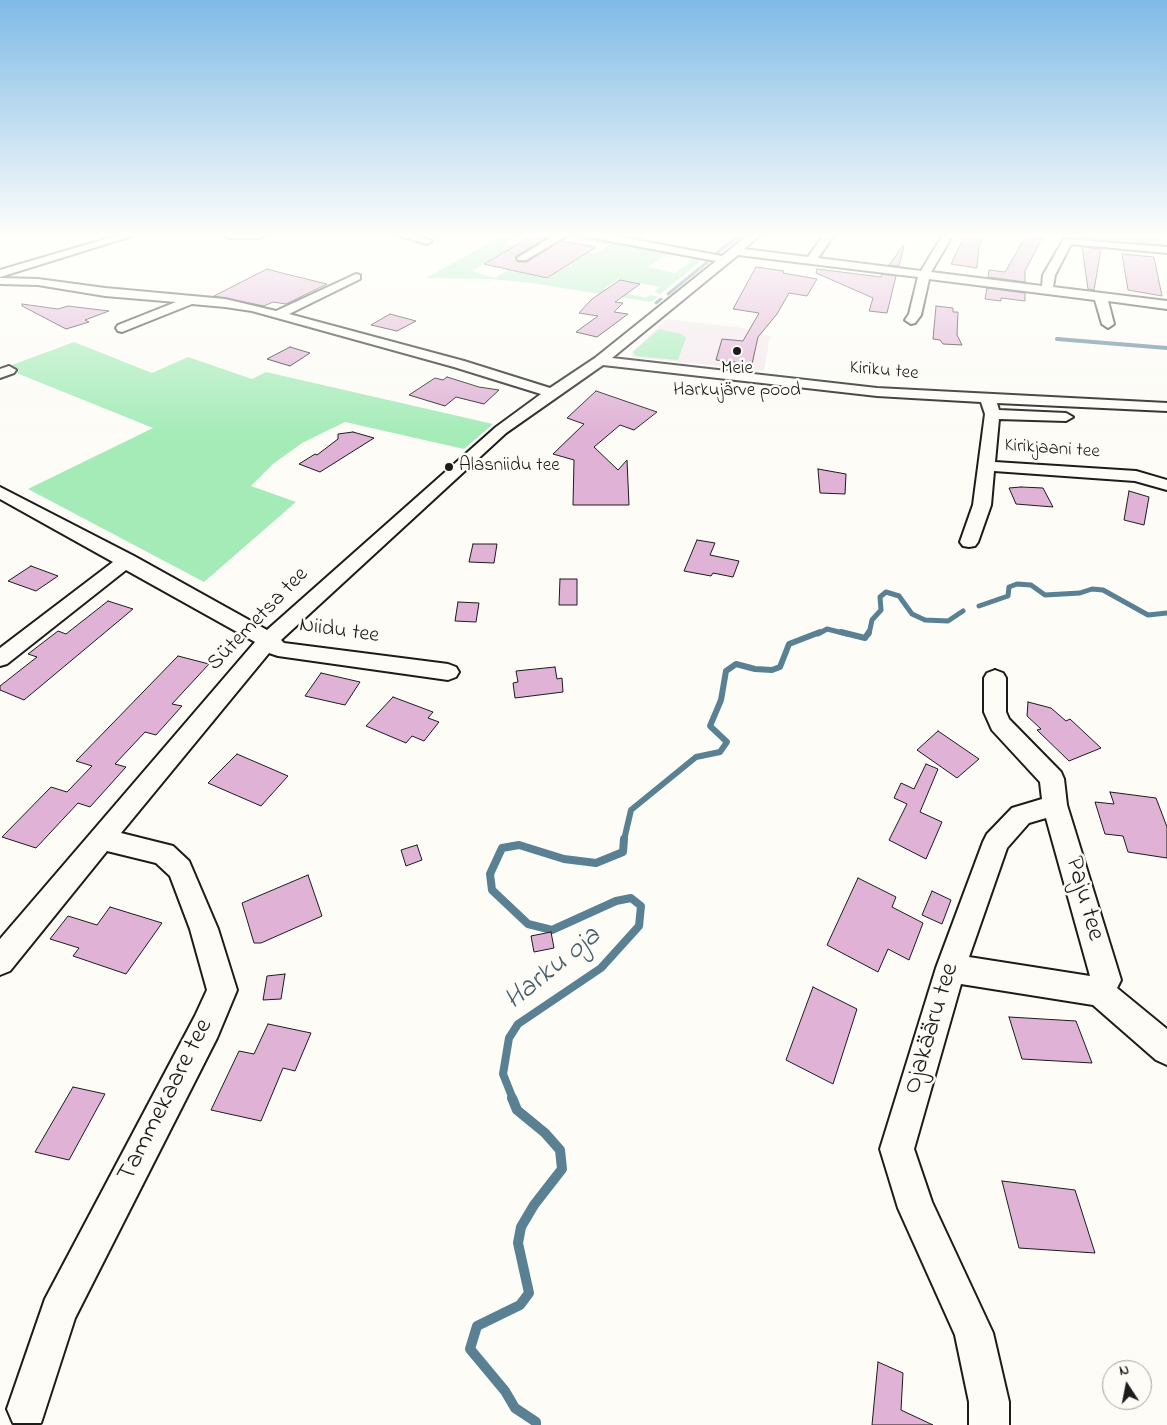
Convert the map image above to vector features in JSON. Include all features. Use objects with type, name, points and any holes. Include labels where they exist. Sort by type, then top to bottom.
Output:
[{"type":"street","points":[[122,328],[189,302]]},
{"type":"street","points":[[209,302],[225,303],[459,364],[552,393]]},
{"type":"street","points":[[277,316],[306,302]]},
{"type":"street","name":"Sütemetsa tee","points":[[0,961],[268,640],[494,437],[552,393],[600,361],[674,302]]},
{"type":"street","points":[[911,320],[915,315],[918,302]]},
{"type":"street","points":[[1102,302],[1108,324]]},
{"type":"street","points":[[1134,302],[1167,305]]},
{"type":"street","name":"Kiriku tee","points":[[600,361],[773,382],[877,392],[1167,406]]},
{"type":"street","name":"Kirikjaani tee","points":[[986,398],[990,403],[992,414],[986,466],[1136,476],[1167,485]]},
{"type":"street","name":"Kirikjaani tee","points":[[992,414],[1167,420]]},
{"type":"street","points":[[970,542],[982,505],[986,466]]},
{"type":"street","points":[[0,492],[127,560],[0,659]]},
{"type":"street","name":"Niidu tee","points":[[127,560],[268,640],[278,649],[448,672]]},
{"type":"street","points":[[995,678],[995,712],[1000,724],[1052,779],[1055,805]]},
{"type":"street","name":"Ojakääru tee","points":[[989,1425],[989,1402],[974,1333],[916,1208],[897,1149],[951,968],[996,842],[1021,815],[1055,805]]},
{"type":"street","name":"Paju tee","points":[[1055,805],[1106,980],[1100,992]]},
{"type":"street","name":"Tammekaare tee","points":[[27,1409],[58,1312],[206,1027],[222,990],[204,929],[180,869],[164,854],[101,839]]},
{"type":"street","points":[[951,968],[1100,992],[1167,1049]]},
{"type":"shaded area","points":[[667,319],[744,328],[756,331],[754,333],[770,336],[764,371],[633,357],[631,353]]},
{"type":"green space","points":[[659,329],[681,334],[686,338],[678,360],[636,356],[633,352]]},
{"type":"green space","points":[[74,342],[152,373],[188,357],[252,379],[266,372],[493,424],[464,449],[345,422],[302,443],[273,464],[251,486],[296,502],[204,582],[28,489],[153,428],[4,368]]},
{"type":"building","points":[[242,302],[291,302],[286,304],[273,302],[264,306]]},
{"type":"building","points":[[590,302],[616,302],[623,303],[614,312],[628,314],[597,337],[576,332],[598,316],[579,313]]},
{"type":"building","points":[[737,302],[784,302],[777,314],[758,337],[752,364],[716,360],[722,339],[743,341],[759,313],[733,309]]},
{"type":"building","points":[[872,302],[890,302],[887,313],[869,311]]},
{"type":"building","points":[[22,304],[58,309],[68,306],[109,311],[85,320],[89,322],[66,329],[22,306]]},
{"type":"building","points":[[936,306],[953,308],[953,312],[958,312],[957,335],[962,345],[943,344],[940,340],[933,339]]},
{"type":"building","points":[[390,314],[416,321],[397,331],[371,325]]},
{"type":"building","points":[[290,347],[310,353],[290,366],[267,359]]},
{"type":"building","points":[[447,377],[479,387],[499,390],[484,404],[456,397],[445,406],[409,395],[435,378],[443,380]]},
{"type":"building","points":[[596,391],[657,412],[634,430],[620,425],[594,447],[618,470],[627,460],[629,505],[573,505],[574,460],[553,454],[584,424],[567,418]]},
{"type":"building","points":[[353,432],[374,438],[320,472],[299,464],[315,454],[317,455],[338,439],[338,434]]},
{"type":"building","points":[[818,469],[846,474],[845,494],[820,493]]},
{"type":"building","points":[[1009,488],[1043,488],[1053,507],[1016,504]]},
{"type":"building","points":[[1129,491],[1149,497],[1144,525],[1124,520]]},
{"type":"building","points":[[697,540],[715,543],[710,555],[739,561],[733,577],[713,573],[711,576],[684,571]]},
{"type":"building","points":[[473,544],[497,544],[494,563],[469,562]]},
{"type":"building","points":[[31,566],[58,576],[36,591],[8,581]]},
{"type":"building","points":[[560,579],[577,579],[577,605],[559,605]]},
{"type":"building","points":[[108,601],[133,609],[24,700],[0,690],[0,686],[37,657],[28,654],[58,631],[66,634]]},
{"type":"building","points":[[458,602],[479,603],[476,622],[455,621]]},
{"type":"building","points":[[178,656],[209,664],[172,704],[182,706],[156,735],[145,732],[115,764],[126,767],[90,807],[78,803],[36,848],[2,837],[51,787],[67,792],[92,766],[76,761]]},
{"type":"building","points":[[555,667],[557,679],[562,678],[563,692],[515,698],[513,683],[518,682],[516,671]]},
{"type":"building","points":[[321,673],[360,682],[345,705],[305,696]]},
{"type":"building","points":[[393,697],[433,712],[428,718],[439,722],[424,741],[412,736],[406,743],[366,726]]},
{"type":"building","points":[[1028,702],[1051,708],[1066,721],[1070,719],[1101,748],[1069,761],[1037,730],[1041,729],[1027,716]]},
{"type":"building","points":[[938,731],[979,759],[957,778],[917,750]]},
{"type":"building","points":[[237,754],[288,776],[261,806],[208,783]]},
{"type":"building","points":[[926,764],[938,769],[920,812],[942,822],[926,859],[889,840],[907,804],[894,798],[901,783],[914,789]]},
{"type":"building","points":[[1110,792],[1156,798],[1167,827],[1167,858],[1128,852],[1123,836],[1105,834],[1095,802],[1114,804]]},
{"type":"building","points":[[417,845],[422,860],[406,866],[401,850]]},
{"type":"building","points":[[308,875],[322,916],[261,943],[254,943],[242,903]]},
{"type":"building","points":[[858,878],[896,897],[892,907],[923,923],[909,960],[888,949],[878,972],[827,945]]},
{"type":"building","points":[[932,891],[951,900],[942,924],[922,915]]},
{"type":"building","points":[[110,907],[162,923],[126,974],[73,956],[79,948],[50,939],[68,916],[97,925]]},
{"type":"building","points":[[551,932],[554,948],[534,952],[531,936]]},
{"type":"building","points":[[285,974],[281,999],[263,1000],[267,976]]},
{"type":"building","points":[[813,987],[857,1009],[833,1084],[786,1060]]},
{"type":"building","points":[[1009,1017],[1076,1021],[1092,1063],[1022,1059]]},
{"type":"building","points":[[268,1024],[311,1033],[295,1071],[283,1068],[261,1121],[211,1110],[239,1051],[254,1054]]},
{"type":"building","points":[[73,1087],[105,1094],[69,1160],[35,1152]]},
{"type":"building","points":[[1002,1181],[1075,1190],[1095,1253],[1019,1248]]},
{"type":"building","points":[[878,1362],[903,1373],[901,1410],[933,1425],[872,1425]]},
{"type":"waterway","points":[[1062,339],[1057,339],[1167,348]]},
{"type":"waterway","name":"Harku oja","points":[[979,606],[1008,596],[1009,587],[1017,584],[1031,585],[1045,595],[1080,593],[1092,589],[1103,590],[1148,615],[1167,613]]},
{"type":"waterway","name":"Harku oja","points":[[869,634],[872,620],[881,610],[880,597],[886,592],[899,596],[912,614],[925,620],[948,621],[963,611]]},
{"type":"waterway","name":"Harku oja","points":[[818,634],[827,629],[847,634]]},
{"type":"waterway","name":"Harku oja","points":[[624,840],[631,810],[696,757],[720,752],[727,742],[710,726],[721,700],[726,671],[736,664],[755,669],[772,670],[780,667],[789,644],[820,632]]},
{"type":"waterway","name":"Harku oja","points":[[841,632],[865,638],[869,632]]},
{"type":"waterway","name":"Harku oja","points":[[513,1099],[503,1074],[509,1038],[518,1024],[601,968],[639,926],[641,906],[631,898],[616,901],[552,930],[528,924],[492,890],[490,874],[502,848],[519,845],[564,859],[596,863],[623,852],[624,839]]},
{"type":"waterway","name":"Harku oja","points":[[512,1098],[517,1110],[545,1133],[560,1150],[562,1169],[534,1205],[521,1227],[518,1243],[529,1293],[520,1305],[477,1326],[470,1349],[505,1391],[515,1408],[536,1422],[536,1425]]},
{"type":"place","name":"Meie Harkujärve pood","points":[[737,351]]},
{"type":"place","name":"Alasniidu tee","points":[[449,467]]}]
